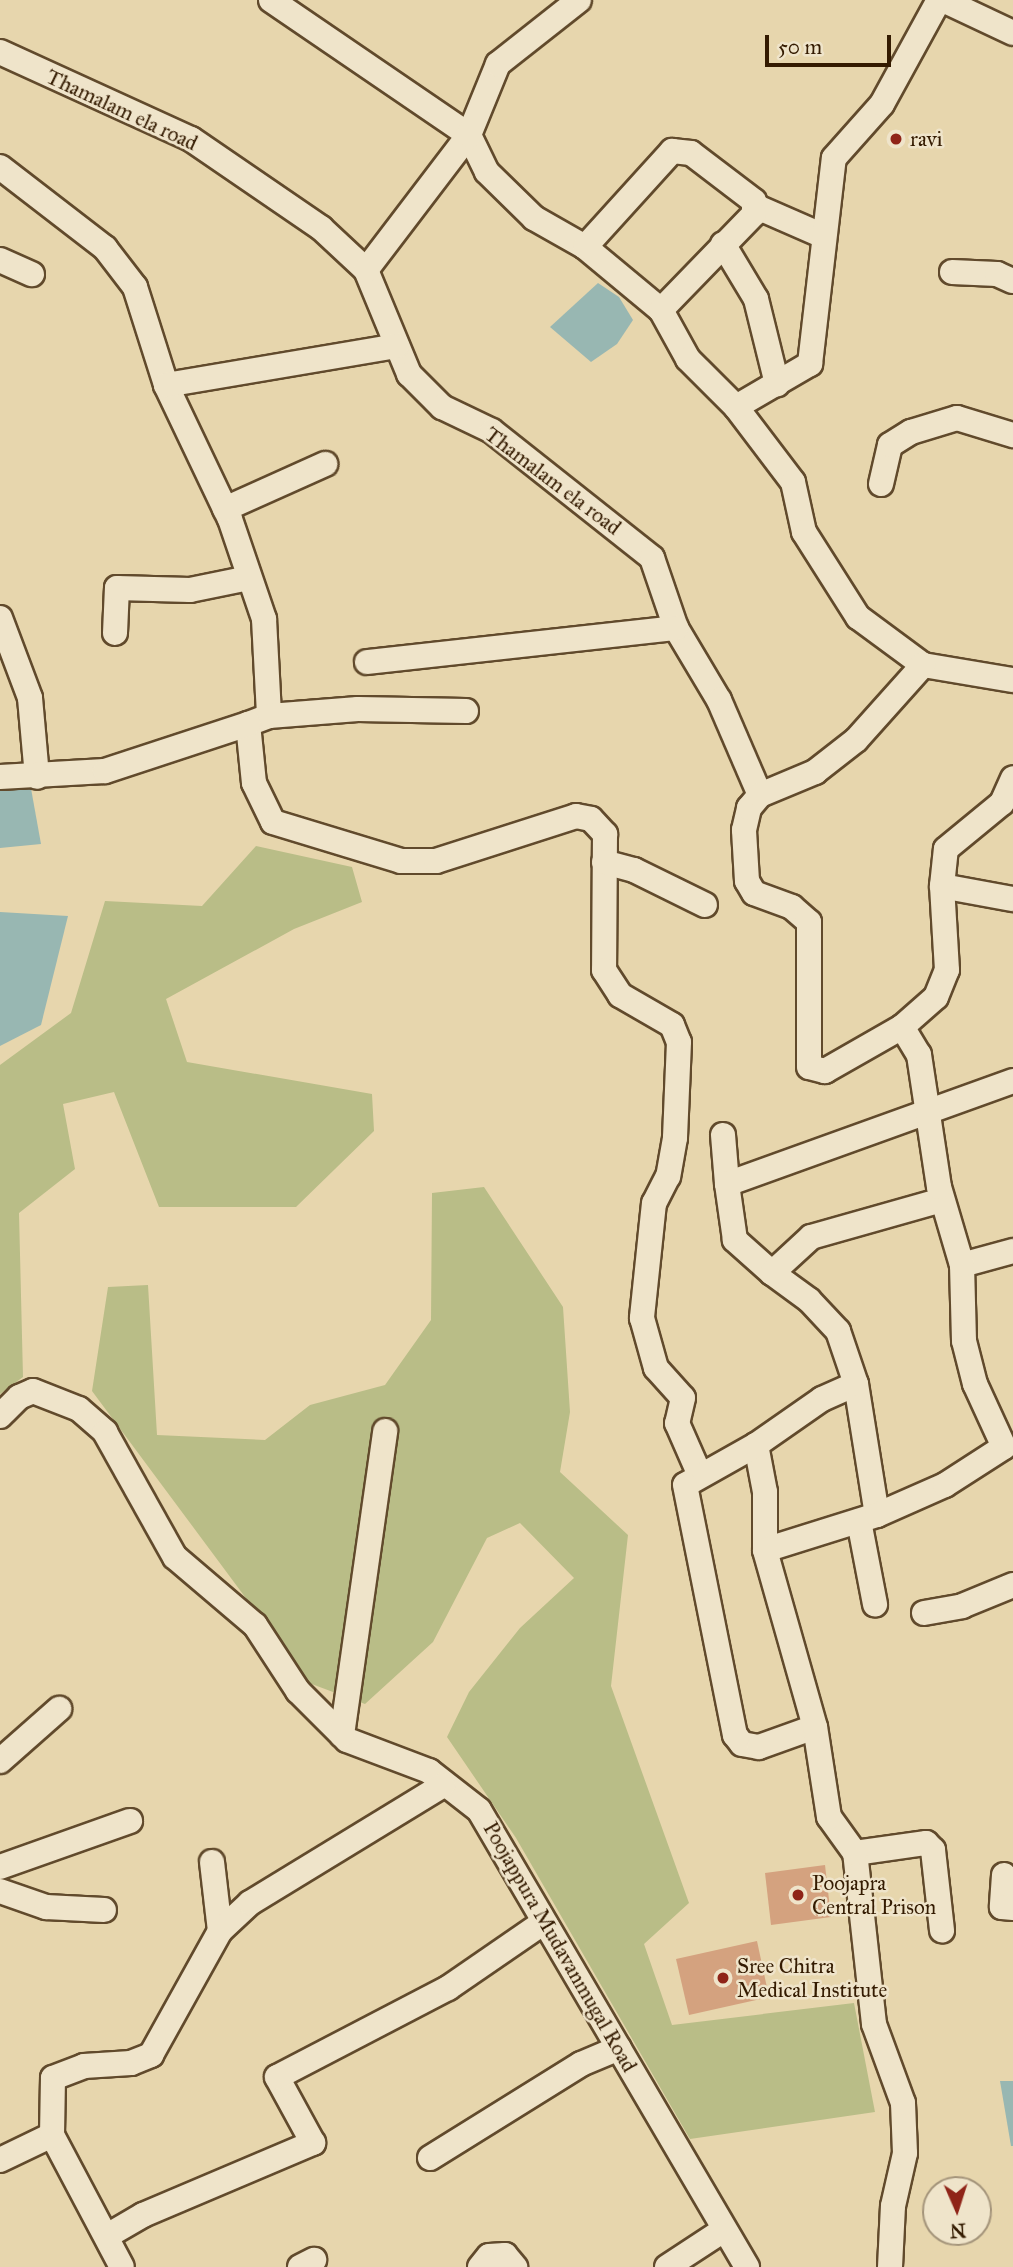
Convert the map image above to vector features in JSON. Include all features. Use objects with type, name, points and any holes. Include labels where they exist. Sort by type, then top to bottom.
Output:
[{"type":"street","points":[[271,0],[469,135],[487,172],[534,218],[585,247],[661,310],[688,359],[736,407],[793,482],[804,532],[858,617],[923,665],[1013,680]]},
{"type":"street","points":[[366,270],[469,135],[498,64],[579,0]]},
{"type":"street","points":[[736,407],[810,365],[821,235],[834,158],[882,104],[941,0],[1013,33]]},
{"type":"street","name":"Thamalam ela road","points":[[0,52],[191,139],[321,228],[366,270],[409,374],[443,407],[492,431],[640,545],[652,558],[676,628],[719,700],[760,795]]},
{"type":"street","points":[[585,247],[672,151],[691,153],[757,207],[821,235]]},
{"type":"street","points":[[0,167],[105,247],[135,287],[166,385],[225,509],[264,619],[258,720],[259,803],[273,822],[365,854],[436,860],[586,816],[605,834],[604,970],[620,995],[672,1025],[679,1042],[675,1138],[668,1176],[654,1203],[642,1318],[656,1368],[683,1398],[677,1423],[699,1474]]},
{"type":"street","points":[[661,310],[757,207]]},
{"type":"street","points":[[723,244],[756,299],[777,384]]},
{"type":"street","points":[[0,260],[32,274]]},
{"type":"street","points":[[952,272],[997,274],[1013,281]]},
{"type":"street","points":[[166,385],[397,346]]},
{"type":"street","points":[[881,484],[890,445],[921,428],[957,418],[1013,435]]},
{"type":"street","points":[[225,509],[325,464]]},
{"type":"street","points":[[115,633],[117,588],[190,590],[249,578]]},
{"type":"street","points":[[0,618],[30,698],[37,777]]},
{"type":"street","points":[[367,662],[676,628]]},
{"type":"street","points":[[923,665],[856,740],[815,772],[760,795],[749,808],[744,830],[747,881],[754,893],[792,907],[810,922],[809,1067],[825,1071],[902,1027],[936,997],[947,970],[942,886],[946,849],[1002,803],[1013,778]]},
{"type":"street","points":[[0,777],[37,777],[105,771],[258,720],[358,709],[466,712]]},
{"type":"street","points":[[604,862],[658,881],[705,905]]},
{"type":"street","points":[[942,886],[1013,899]]},
{"type":"street","points":[[765,1550],[868,1518],[944,1485],[1008,1451],[975,1384],[964,1341],[962,1265],[942,1200],[919,1055],[902,1027]]},
{"type":"street","points":[[727,1184],[1013,1081]]},
{"type":"street","points":[[723,1135],[735,1240],[772,1273],[809,1300],[838,1331],[856,1384],[875,1604]]},
{"type":"street","points":[[772,1273],[811,1237],[942,1200]]},
{"type":"street","points":[[962,1265],[1013,1251]]},
{"type":"street","points":[[815,1727],[759,1748],[742,1744],[735,1735],[685,1485],[699,1474],[756,1445],[822,1399],[856,1384]]},
{"type":"street","name":"Poojappura Mudavanmugal Road","points":[[0,1416],[19,1396],[33,1391],[79,1409],[105,1432],[175,1557],[255,1625],[298,1691],[342,1735],[429,1772],[479,1810],[619,2048],[722,2231],[747,2267]]},
{"type":"street","points":[[342,1735],[385,1431]]},
{"type":"street","points":[[756,1445],[765,1492],[765,1550],[815,1727],[829,1817],[855,1853],[874,2024],[903,2103],[905,2153],[893,2206],[890,2267]]},
{"type":"street","points":[[924,1613],[962,1605],[1013,1585]]},
{"type":"street","points":[[0,1761],[59,1709]]},
{"type":"street","points":[[122,2267],[52,2135],[53,2078],[84,2066],[131,2063],[150,2055],[220,1931],[250,1903],[443,1785]]},
{"type":"street","points":[[0,1867],[130,1821]]},
{"type":"street","points":[[855,1853],[926,1843],[933,1850],[942,1930]]},
{"type":"street","points":[[212,1862],[220,1931]]},
{"type":"street","points":[[1003,1875],[1002,1907],[1013,1908]]},
{"type":"street","points":[[0,1891],[46,1907],[104,1910]]},
{"type":"street","points":[[107,2236],[143,2215],[313,2143],[277,2077],[448,1988],[544,1922]]},
{"type":"street","points":[[430,2158],[581,2064],[619,2048]]},
{"type":"street","points":[[0,2160],[52,2135]]},
{"type":"street","points":[[667,2267],[722,2231]]},
{"type":"street","points":[[480,2267],[489,2256],[505,2255],[515,2267]]},
{"type":"green space","points":[[256,846],[352,867],[362,902],[294,929],[166,999],[187,1062],[372,1094],[374,1131],[296,1207],[159,1207],[114,1092],[63,1104],[75,1169],[19,1213],[23,1377],[0,1394],[0,1065],[71,1013],[105,901],[202,906]]},
{"type":"green space","points":[[484,1187],[563,1307],[570,1412],[560,1472],[628,1535],[611,1686],[689,1903],[644,1944],[672,2025],[854,2003],[875,2112],[690,2139],[516,1838],[447,1737],[469,1692],[520,1628],[574,1578],[520,1523],[487,1538],[433,1642],[365,1704],[309,1683],[92,1391],[108,1287],[148,1285],[157,1435],[265,1440],[310,1405],[385,1385],[431,1320],[432,1193]]},
{"type":"water","points":[[598,283],[619,297],[633,320],[617,344],[591,362],[550,327]]},
{"type":"water","points":[[0,783],[30,783],[41,844],[0,848]]},
{"type":"water","points":[[0,912],[68,916],[41,1025],[0,1046]]},
{"type":"water","points":[[1000,2081],[1013,2081],[1013,2146],[1011,2146]]},
{"type":"building","name":"Poojapra Central Prison","points":[[825,1865],[831,1917],[771,1925],[765,1873]]},
{"type":"building","name":"Sree Chitra Medical Institute","points":[[757,1941],[769,1997],[689,2015],[676,1959]]},
{"type":"place","name":"ravi","points":[[896,139]]},
{"type":"place","name":"Poojapra Central Prison","points":[[798,1895]]},
{"type":"place","name":"Sree Chitra Medical Institute","points":[[723,1978]]}]
